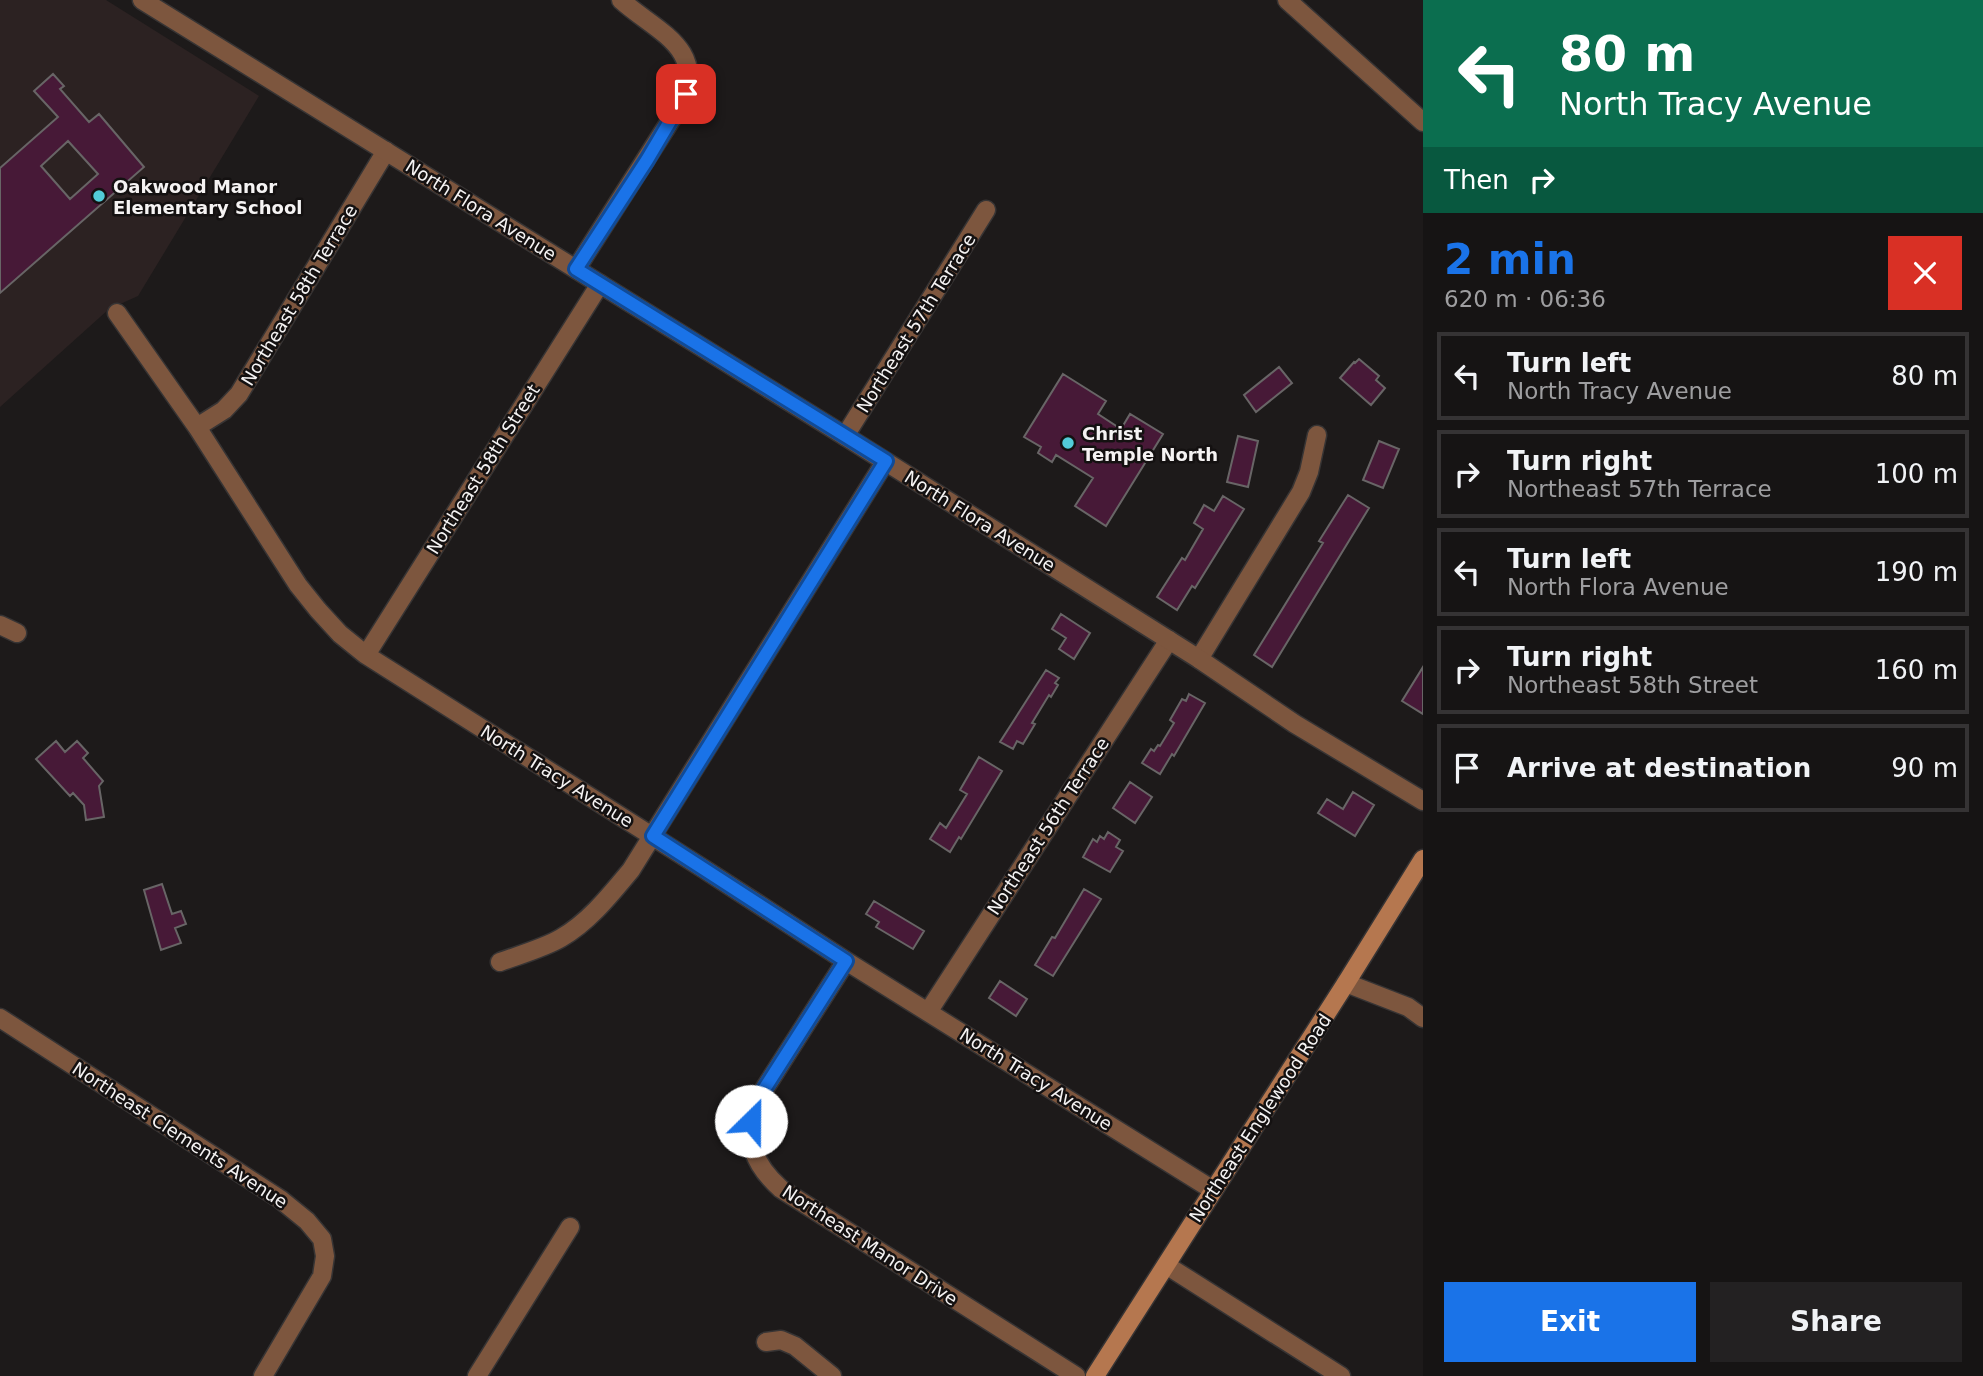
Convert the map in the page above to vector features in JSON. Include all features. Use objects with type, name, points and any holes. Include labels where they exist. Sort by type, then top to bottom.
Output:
[{"type":"main road","name":"Northeast Englewood Road","points":[[1095,1376],[1423,859]]},
{"type":"street","name":"North Flora Avenue","points":[[142,0],[886,461],[1199,659],[1295,724],[1423,801]]},
{"type":"street","points":[[576,269],[681,104],[688,84],[688,69],[676,43],[621,0]]},
{"type":"street","points":[[1287,0],[1423,122]]},
{"type":"street","name":"Northeast 58th Terrace","points":[[197,427],[224,410],[239,394],[386,151]]},
{"type":"street","name":"Northeast 57th Terrace","points":[[845,436],[986,210]]},
{"type":"street","name":"Northeast 58th Street","points":[[366,655],[600,284]]},
{"type":"street","name":"North Tracy Avenue","points":[[117,313],[197,427],[298,585],[340,634],[366,655],[846,961],[1213,1190]]},
{"type":"street","points":[[1199,659],[1301,492],[1309,472],[1317,435]]},
{"type":"street","points":[[500,962],[560,939],[587,918],[631,870],[886,461]]},
{"type":"street","points":[[0,625],[17,633]]},
{"type":"street","name":"Northeast 56th Terrace","points":[[928,1012],[1169,640]]},
{"type":"street","name":"Northeast Manor Drive","points":[[846,961],[756,1102],[751,1121],[751,1141],[756,1159],[766,1176],[781,1189],[1076,1376]]},
{"type":"street","points":[[1346,983],[1408,1007],[1423,1018]]},
{"type":"street","name":"Northeast Clements Avenue","points":[[0,1018],[280,1199],[307,1221],[322,1239],[322,1276],[263,1376]]},
{"type":"street","points":[[477,1376],[570,1227]]},
{"type":"street","points":[[1166,1265],[1341,1376]]},
{"type":"street","points":[[766,1342],[781,1340],[795,1346],[832,1376]]},
{"type":"shaded area","name":"Oakwood Manor Elementary School","points":[[0,0],[106,0],[259,96],[138,296],[109,309],[0,407]]},
{"type":"building","name":"Oakwood Manor Elementary School","points":[[53,74],[64,86],[60,89],[89,122],[99,114],[144,167],[0,293],[0,168],[58,117],[34,91]],"holes":[[[68,141],[98,174],[70,199],[41,166]]]},
{"type":"building","points":[[1359,359],[1379,376],[1376,380],[1385,388],[1371,405],[1340,378]]},
{"type":"building","points":[[1279,367],[1292,383],[1256,412],[1244,395]]},
{"type":"building","points":[[1063,374],[1106,401],[1098,414],[1121,429],[1130,414],[1163,434],[1106,526],[1075,506],[1093,478],[1056,455],[1052,462],[1038,453],[1041,447],[1024,437]]},
{"type":"building","points":[[1238,436],[1258,441],[1248,487],[1227,482]]},
{"type":"building","points":[[1379,441],[1399,449],[1383,488],[1363,480]]},
{"type":"building","points":[[1348,495],[1369,508],[1272,667],[1254,655],[1323,543],[1319,541]]},
{"type":"building","points":[[1223,496],[1244,509],[1195,588],[1192,586],[1177,610],[1157,597],[1182,558],[1185,560],[1203,529],[1194,523],[1204,505],[1214,511]]},
{"type":"building","points":[[1061,614],[1090,633],[1074,659],[1059,649],[1066,638],[1052,629]]},
{"type":"building","points":[[1423,667],[1423,714],[1402,701]]},
{"type":"building","points":[[1046,670],[1059,678],[1055,683],[1058,685],[1032,723],[1035,724],[1023,744],[1017,741],[1013,749],[1000,742]]},
{"type":"building","points":[[1189,694],[1205,703],[1174,756],[1172,754],[1160,774],[1142,763],[1151,749],[1154,751],[1160,746],[1174,723],[1170,720],[1182,699],[1186,701]]},
{"type":"building","points":[[56,741],[65,752],[77,741],[88,753],[83,758],[103,781],[99,786],[104,817],[86,820],[84,805],[73,793],[70,796],[36,759]]},
{"type":"building","points":[[979,757],[1002,771],[961,839],[959,837],[950,852],[930,839],[940,823],[946,828],[967,794],[960,790]]},
{"type":"building","points":[[1130,782],[1152,797],[1135,823],[1113,808]]},
{"type":"building","points":[[1353,792],[1374,805],[1355,836],[1318,813],[1327,799],[1343,809]]},
{"type":"building","points":[[1108,832],[1120,840],[1116,847],[1123,851],[1110,872],[1083,857],[1093,839],[1097,842],[1100,836],[1104,839]]},
{"type":"building","points":[[162,884],[172,914],[181,911],[186,924],[175,928],[181,943],[161,950],[144,890]]},
{"type":"building","points":[[1084,889],[1101,899],[1053,976],[1035,965],[1052,937],[1055,938]]},
{"type":"building","points":[[874,901],[924,931],[913,949],[876,927],[879,922],[866,914]]},
{"type":"building","points":[[1000,981],[1027,999],[1016,1016],[989,998]]},
{"type":"place","name":"Oakwood Manor Elementary School","points":[[99,196]]},
{"type":"place","name":"Christ Temple North","points":[[1068,443]]},
{"type":"route","points":[[686,94],[647,160],[576,269],[886,461],[653,836],[846,961],[756,1102],[751,1121]]}]
